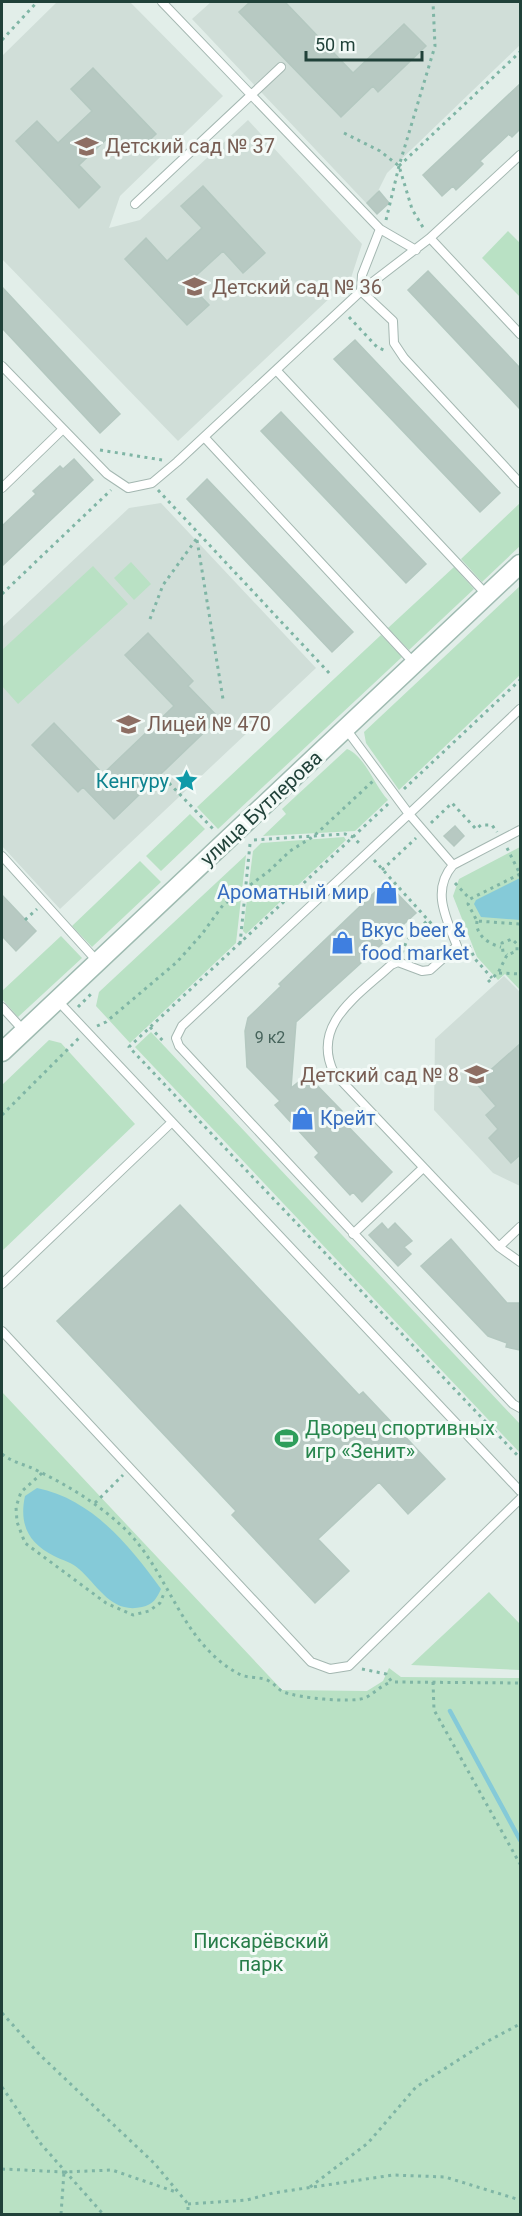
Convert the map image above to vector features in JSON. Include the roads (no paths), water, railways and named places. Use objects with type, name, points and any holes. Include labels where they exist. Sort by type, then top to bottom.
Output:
[{"type":"street","name":"улица Бутлерова","points":[[2,1052],[520,564]]},
{"type":"lane","points":[[162,2],[380,229],[416,250]]},
{"type":"lane","points":[[135,204],[281,67]]},
{"type":"lane","points":[[2,366],[107,474],[128,488],[152,483],[205,438],[361,291],[430,238],[520,154]]},
{"type":"lane","points":[[361,291],[362,275],[380,229]]},
{"type":"lane","points":[[430,238],[520,334]]},
{"type":"lane","points":[[361,291],[393,321],[394,343],[404,358],[520,483]]},
{"type":"lane","points":[[277,371],[487,596]]},
{"type":"lane","points":[[2,488],[63,429]]},
{"type":"lane","points":[[205,438],[415,663]]},
{"type":"lane","points":[[520,709],[182,1026],[176,1038],[179,1046],[353,1234],[513,1404],[520,1408]]},
{"type":"lane","points":[[345,729],[395,798],[453,865]]},
{"type":"lane","points":[[520,830],[453,865],[444,875],[443,909],[456,946],[430,970],[422,971],[398,962],[391,965],[338,1016],[329,1029],[325,1043],[327,1059],[334,1072],[499,1247],[520,1262]]},
{"type":"lane","points":[[2,855],[98,962]]},
{"type":"lane","points":[[57,1000],[171,1124],[520,1491]]},
{"type":"lane","points":[[2,1007],[24,1031]]},
{"type":"lane","points":[[2,1284],[171,1124]]},
{"type":"lane","points":[[353,1234],[423,1168]]},
{"type":"lane","points":[[499,1247],[520,1227]]},
{"type":"lane","points":[[2,1331],[311,1662],[330,1670],[349,1666],[520,1499]]},
{"type":"water","points":[[520,878],[520,920],[481,917],[474,904],[476,900]]},
{"type":"water","points":[[37,1488],[75,1502],[108,1526],[123,1541],[161,1589],[154,1601],[146,1606],[122,1607],[100,1591],[77,1567],[38,1545],[28,1532],[23,1515],[25,1496]]},
{"type":"waterway","points":[[450,1711],[520,1840]]},
{"type":"place","name":"Детский сад № 37","points":[[87,146]]},
{"type":"place","name":"Детский сад № 36","points":[[194,287]]},
{"type":"place","name":"Лицей № 470","points":[[129,724]]},
{"type":"place","name":"Кенгуру","points":[[187,781]]},
{"type":"place","name":"Ароматный мир","points":[[387,892]]},
{"type":"place","name":"Вкус beer & food market","points":[[343,942]]},
{"type":"place","name":"Детский сад № 8","points":[[477,1075]]},
{"type":"place","name":"Крейт","points":[[302,1118]]},
{"type":"place","name":"Дворец спортивных игр «Зенит»","points":[[287,1439]]},
{"type":"park label","name":"Пискарёвский парк","points":[[261,1952]]}]
